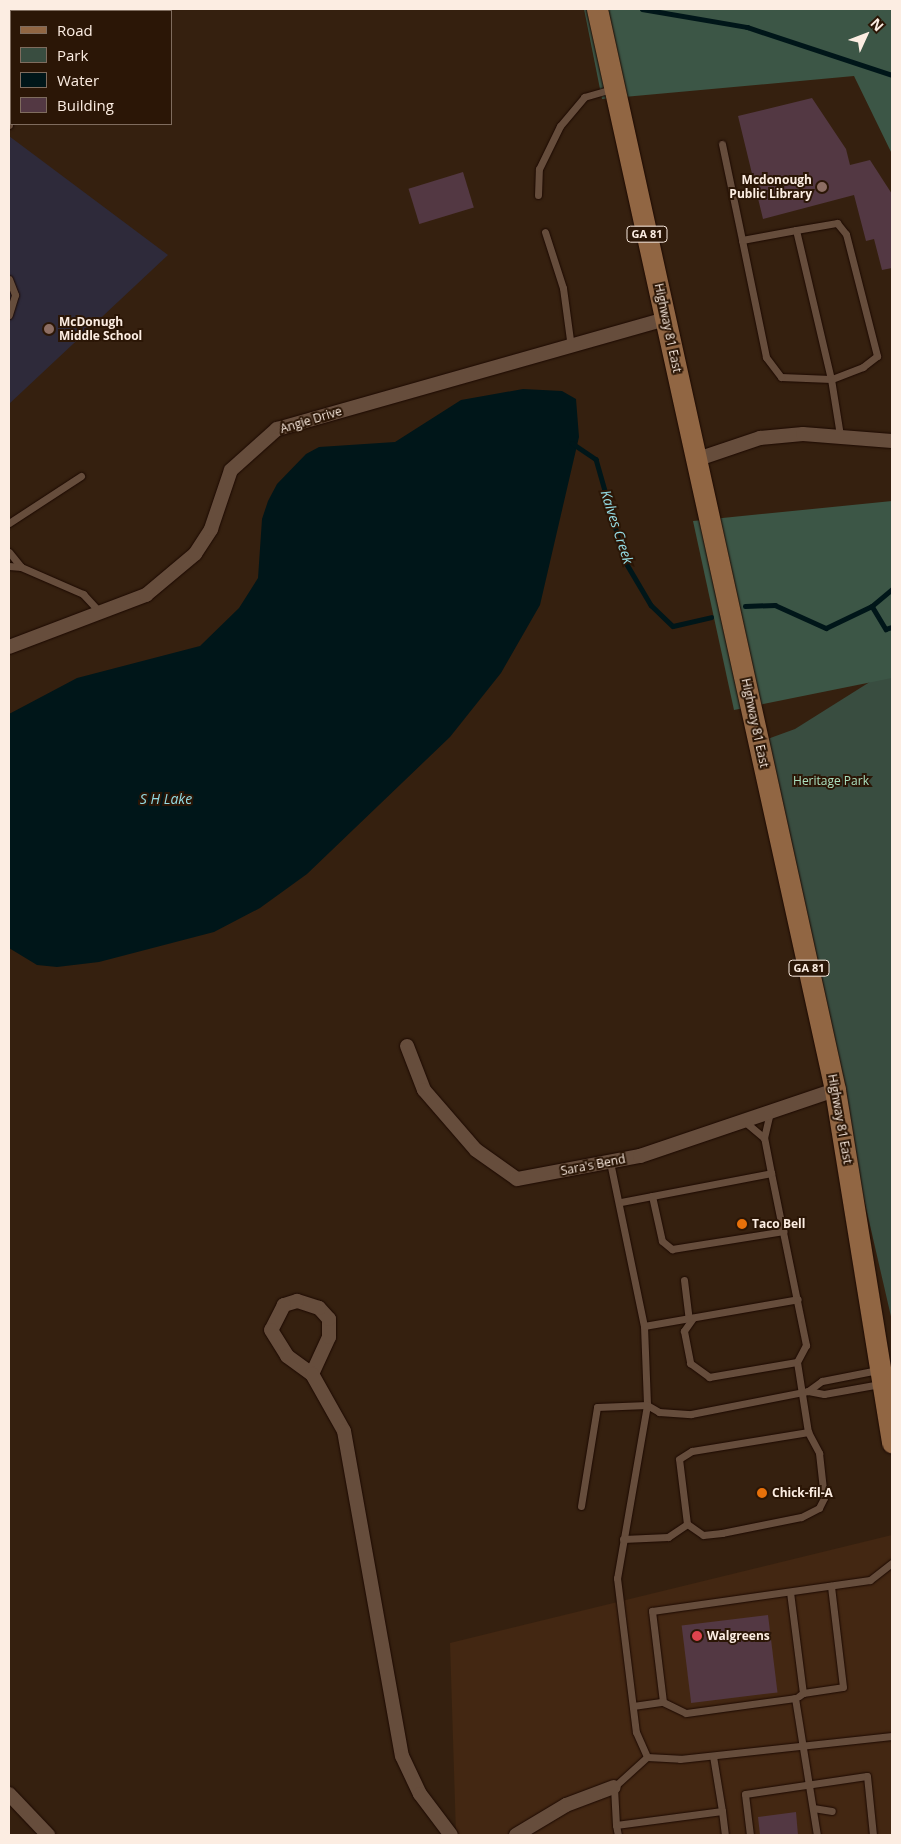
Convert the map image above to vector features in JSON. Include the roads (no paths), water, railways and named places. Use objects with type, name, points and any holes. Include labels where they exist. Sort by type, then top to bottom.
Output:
[{"type":"main road","name":"Highway 81 East","points":[[597,9],[666,319],[695,460],[836,1090],[892,1442]]},
{"type":"street","name":"Angie Drive","points":[[9,647],[99,611],[146,595],[195,554],[211,529],[231,470],[277,429],[666,319]]},
{"type":"street","points":[[695,460],[760,438],[840,435],[892,441]]},
{"type":"street","name":"Sara's Bend","points":[[407,1046],[424,1090],[476,1150],[517,1179],[610,1162],[744,1121],[836,1090]]},
{"type":"street","points":[[312,1374],[328,1337],[329,1319],[319,1308],[296,1301],[284,1305],[272,1330],[287,1356],[312,1374],[344,1432],[402,1756],[420,1794],[451,1835]]},
{"type":"street","points":[[516,1835],[566,1805],[614,1786]]},
{"type":"street","points":[[9,1794],[48,1835]]},
{"type":"lane","points":[[538,195],[539,169],[560,126],[584,97],[615,88]]},
{"type":"lane","points":[[722,144],[766,357],[781,377],[831,379],[863,367],[876,356],[846,234],[837,223],[742,240]]},
{"type":"lane","points":[[796,230],[831,379],[840,435]]},
{"type":"lane","points":[[545,232],[563,288],[571,347]]},
{"type":"lane","points":[[9,279],[15,295],[9,315]]},
{"type":"lane","points":[[9,524],[81,476]]},
{"type":"lane","points":[[9,552],[21,567]]},
{"type":"lane","points":[[9,566],[21,567],[83,594],[99,611]]},
{"type":"lane","points":[[770,1112],[764,1138],[806,1345],[797,1362],[805,1392],[808,1432],[818,1453],[824,1498],[819,1508],[801,1517],[722,1533],[702,1535],[687,1524],[679,1459],[692,1451],[808,1432]]},
{"type":"lane","points":[[744,1121],[764,1138]]},
{"type":"lane","points":[[610,1162],[621,1202],[644,1326],[647,1405],[617,1578],[636,1732],[647,1757]]},
{"type":"lane","points":[[621,1202],[771,1173]]},
{"type":"lane","points":[[652,1196],[662,1241],[672,1250],[784,1231]]},
{"type":"lane","points":[[684,1280],[691,1318],[684,1331],[690,1363],[710,1377],[797,1362]]},
{"type":"lane","points":[[644,1326],[798,1299]]},
{"type":"lane","points":[[805,1392],[822,1381],[882,1376]]},
{"type":"lane","points":[[581,1506],[597,1407],[647,1405],[659,1412],[691,1414],[805,1392],[824,1394],[882,1376]]},
{"type":"lane","points":[[623,1539],[668,1538],[687,1524]]},
{"type":"lane","points":[[663,1702],[652,1611],[870,1580],[892,1563]]},
{"type":"lane","points":[[633,1706],[663,1702],[686,1713],[795,1698],[803,1693],[843,1687],[831,1586]]},
{"type":"lane","points":[[790,1592],[803,1693]]},
{"type":"lane","points":[[795,1698],[817,1835]]},
{"type":"lane","points":[[618,1835],[614,1786],[647,1757],[713,1756],[892,1736]]},
{"type":"lane","points":[[713,1756],[725,1835]]},
{"type":"lane","points":[[750,1835],[745,1794],[867,1776],[873,1835]]},
{"type":"lane","points":[[813,1808],[832,1811]]},
{"type":"lane","points":[[616,1825],[722,1811]]},
{"type":"lane","points":[[863,1815],[871,1816]]},
{"type":"water","name":"S H Lake","points":[[523,389],[562,391],[576,399],[579,437],[540,605],[501,673],[450,737],[307,874],[260,908],[214,932],[99,962],[57,967],[37,965],[9,948],[9,714],[77,678],[200,646],[239,608],[258,578],[262,519],[268,501],[277,484],[306,454],[319,447],[395,442],[461,400]]},
{"type":"waterway","points":[[642,9],[747,27],[892,75]]},
{"type":"waterway","name":"Kalves Creek","points":[[572,443],[596,459],[625,561],[651,605],[673,626],[711,617]]},
{"type":"waterway","name":"Kalves Creek","points":[[745,606],[775,605],[826,628],[872,606],[892,589]]},
{"type":"waterway","name":"Kalves Creek","points":[[872,606],[886,629],[892,627]]},
{"type":"place","name":"Mcdonough Public Library","points":[[822,187]]},
{"type":"place","name":"McDonugh Middle School","points":[[49,329]]},
{"type":"place","name":"Taco Bell","points":[[742,1224]]},
{"type":"place","name":"Chick-fil-A","points":[[762,1493]]},
{"type":"place","name":"Walgreens","points":[[697,1636]]},
{"type":"park label","name":"Heritage Park","points":[[831,781]]}]
